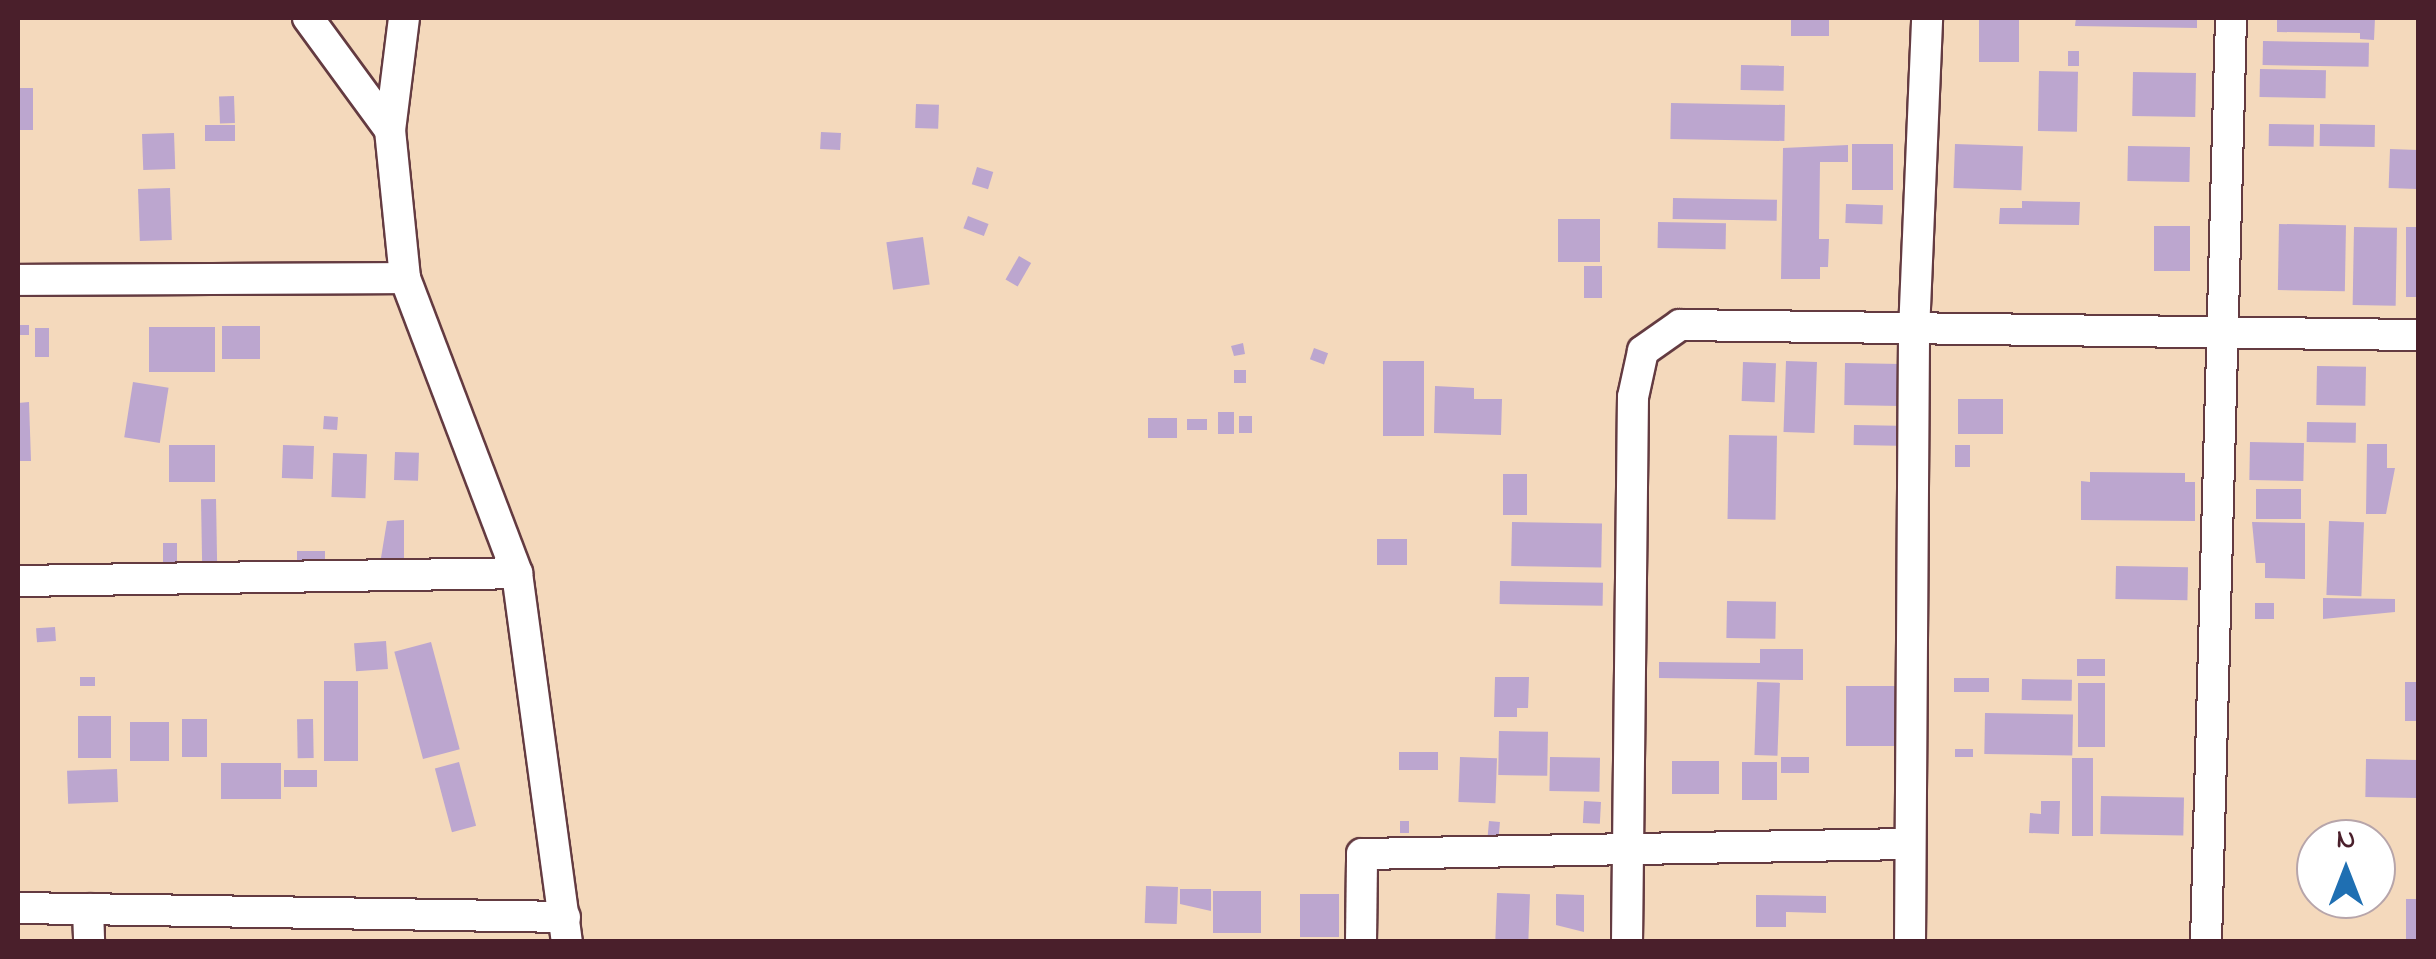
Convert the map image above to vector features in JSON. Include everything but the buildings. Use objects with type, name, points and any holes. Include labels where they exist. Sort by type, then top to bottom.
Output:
[{"type":"street","points":[[308,18],[390,130]]},
{"type":"street","points":[[18,908],[88,908],[315,927],[566,929],[517,573],[405,278],[390,130],[404,18]]},
{"type":"street","points":[[1910,942],[1914,332],[1927,18]]},
{"type":"street","points":[[2206,942],[2226,332],[2231,18]]},
{"type":"street","points":[[18,280],[405,278]]},
{"type":"street","points":[[1627,942],[1634,397],[1642,351],[1680,326],[1914,332],[2418,335]]},
{"type":"street","points":[[18,581],[517,573]]},
{"type":"street","points":[[1361,942],[1362,854],[1910,844]]},
{"type":"street","points":[[88,908],[89,942]]}]
